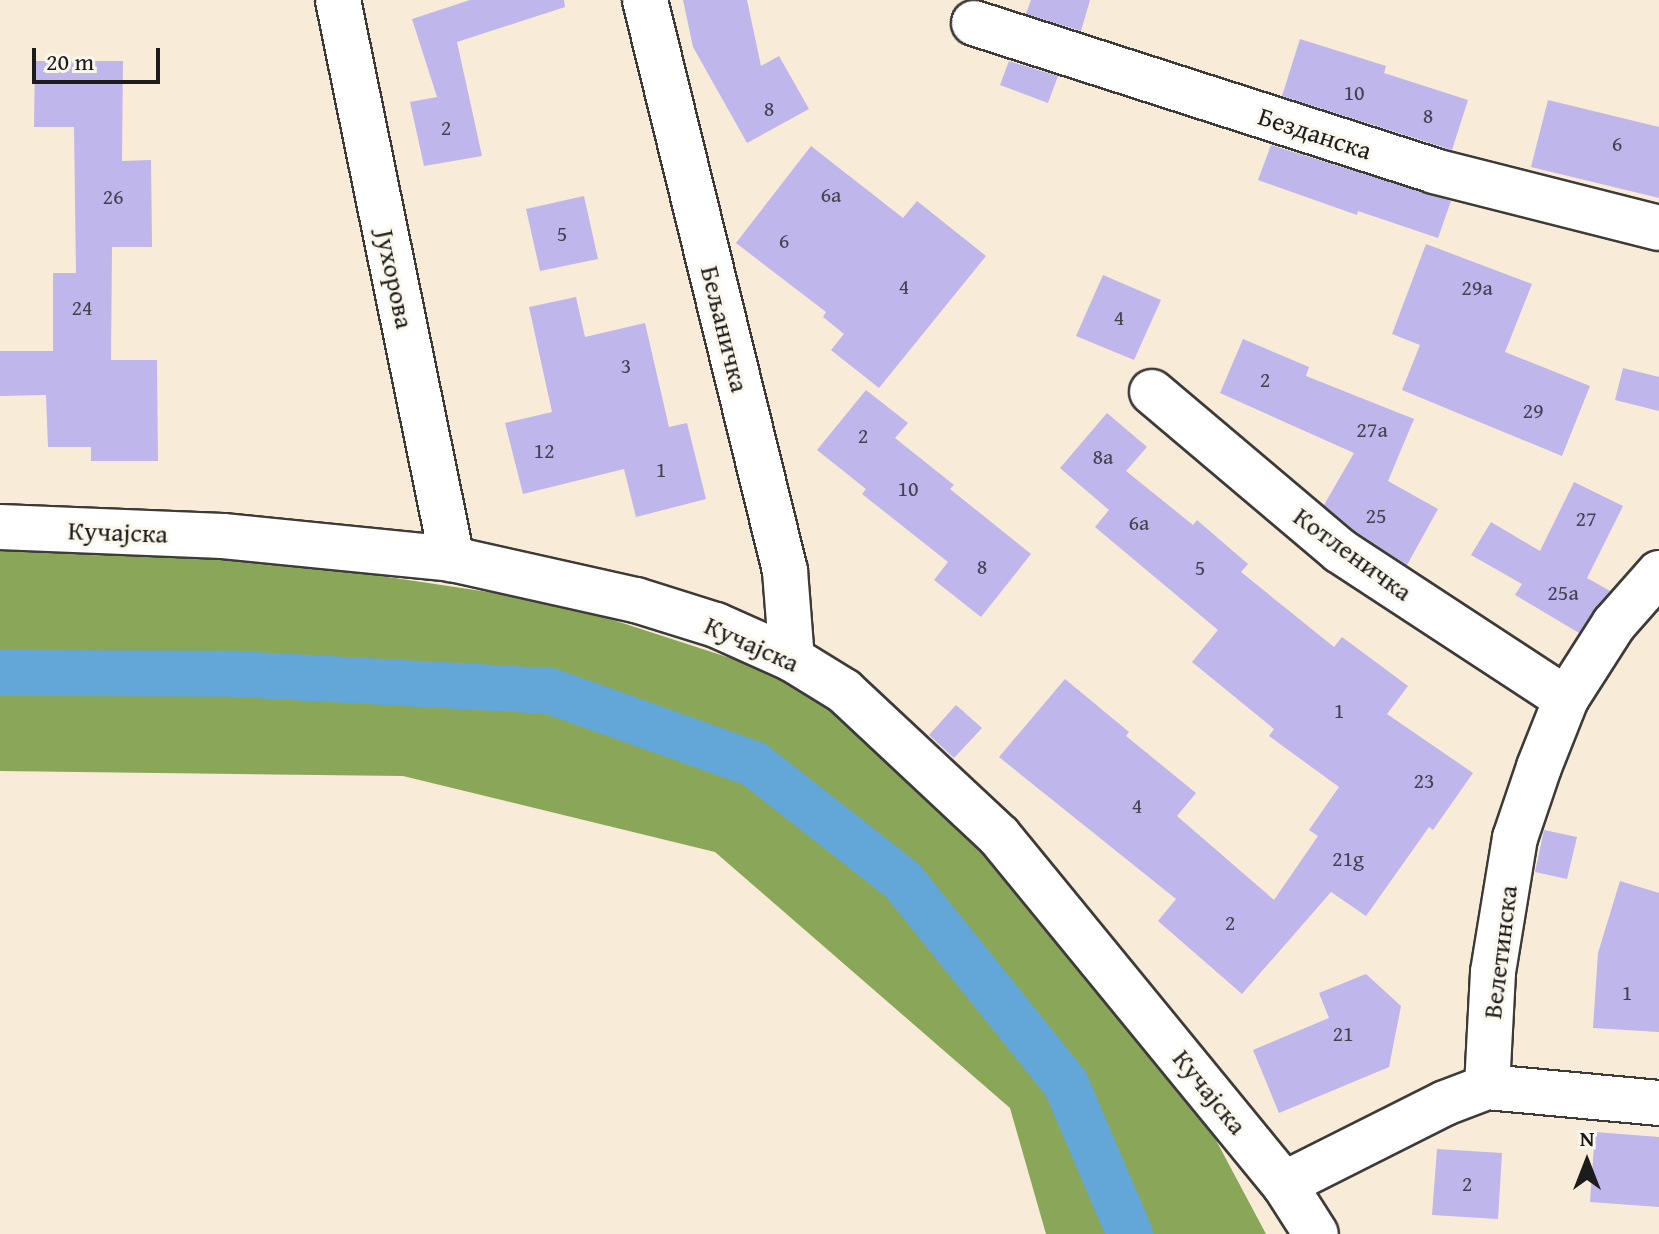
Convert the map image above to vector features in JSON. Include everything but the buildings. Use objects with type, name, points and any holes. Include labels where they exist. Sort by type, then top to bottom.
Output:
[{"type":"street","name":"Јухорова","points":[[338,0],[452,559]]},
{"type":"street","name":"Бељаничка","points":[[645,0],[785,571],[792,659]]},
{"type":"street","name":"Безданска","points":[[974,23],[1434,171],[1659,228]]},
{"type":"street","name":"Котленичка","points":[[1152,392],[1340,551],[1566,699]]},
{"type":"street","name":"Кучајска","points":[[0,527],[223,536],[452,559],[636,600],[716,625],[792,659],[844,691],[999,836],[1284,1184]]},
{"type":"street","name":"Велетинска","points":[[1487,1087],[1493,972],[1515,838],[1566,699],[1614,624],[1659,573]]},
{"type":"street","points":[[1316,1234],[1284,1184],[1445,1103],[1487,1087],[1659,1103]]},
{"type":"green space","points":[[0,543],[208,550],[561,603],[792,678],[1001,843],[1161,1037],[1266,1234],[1046,1234],[1010,1108],[715,852],[403,776],[0,771]]},
{"type":"waterway","points":[[0,673],[237,674],[550,691],[754,764],[903,881],[1066,1084],[1130,1234]]}]
